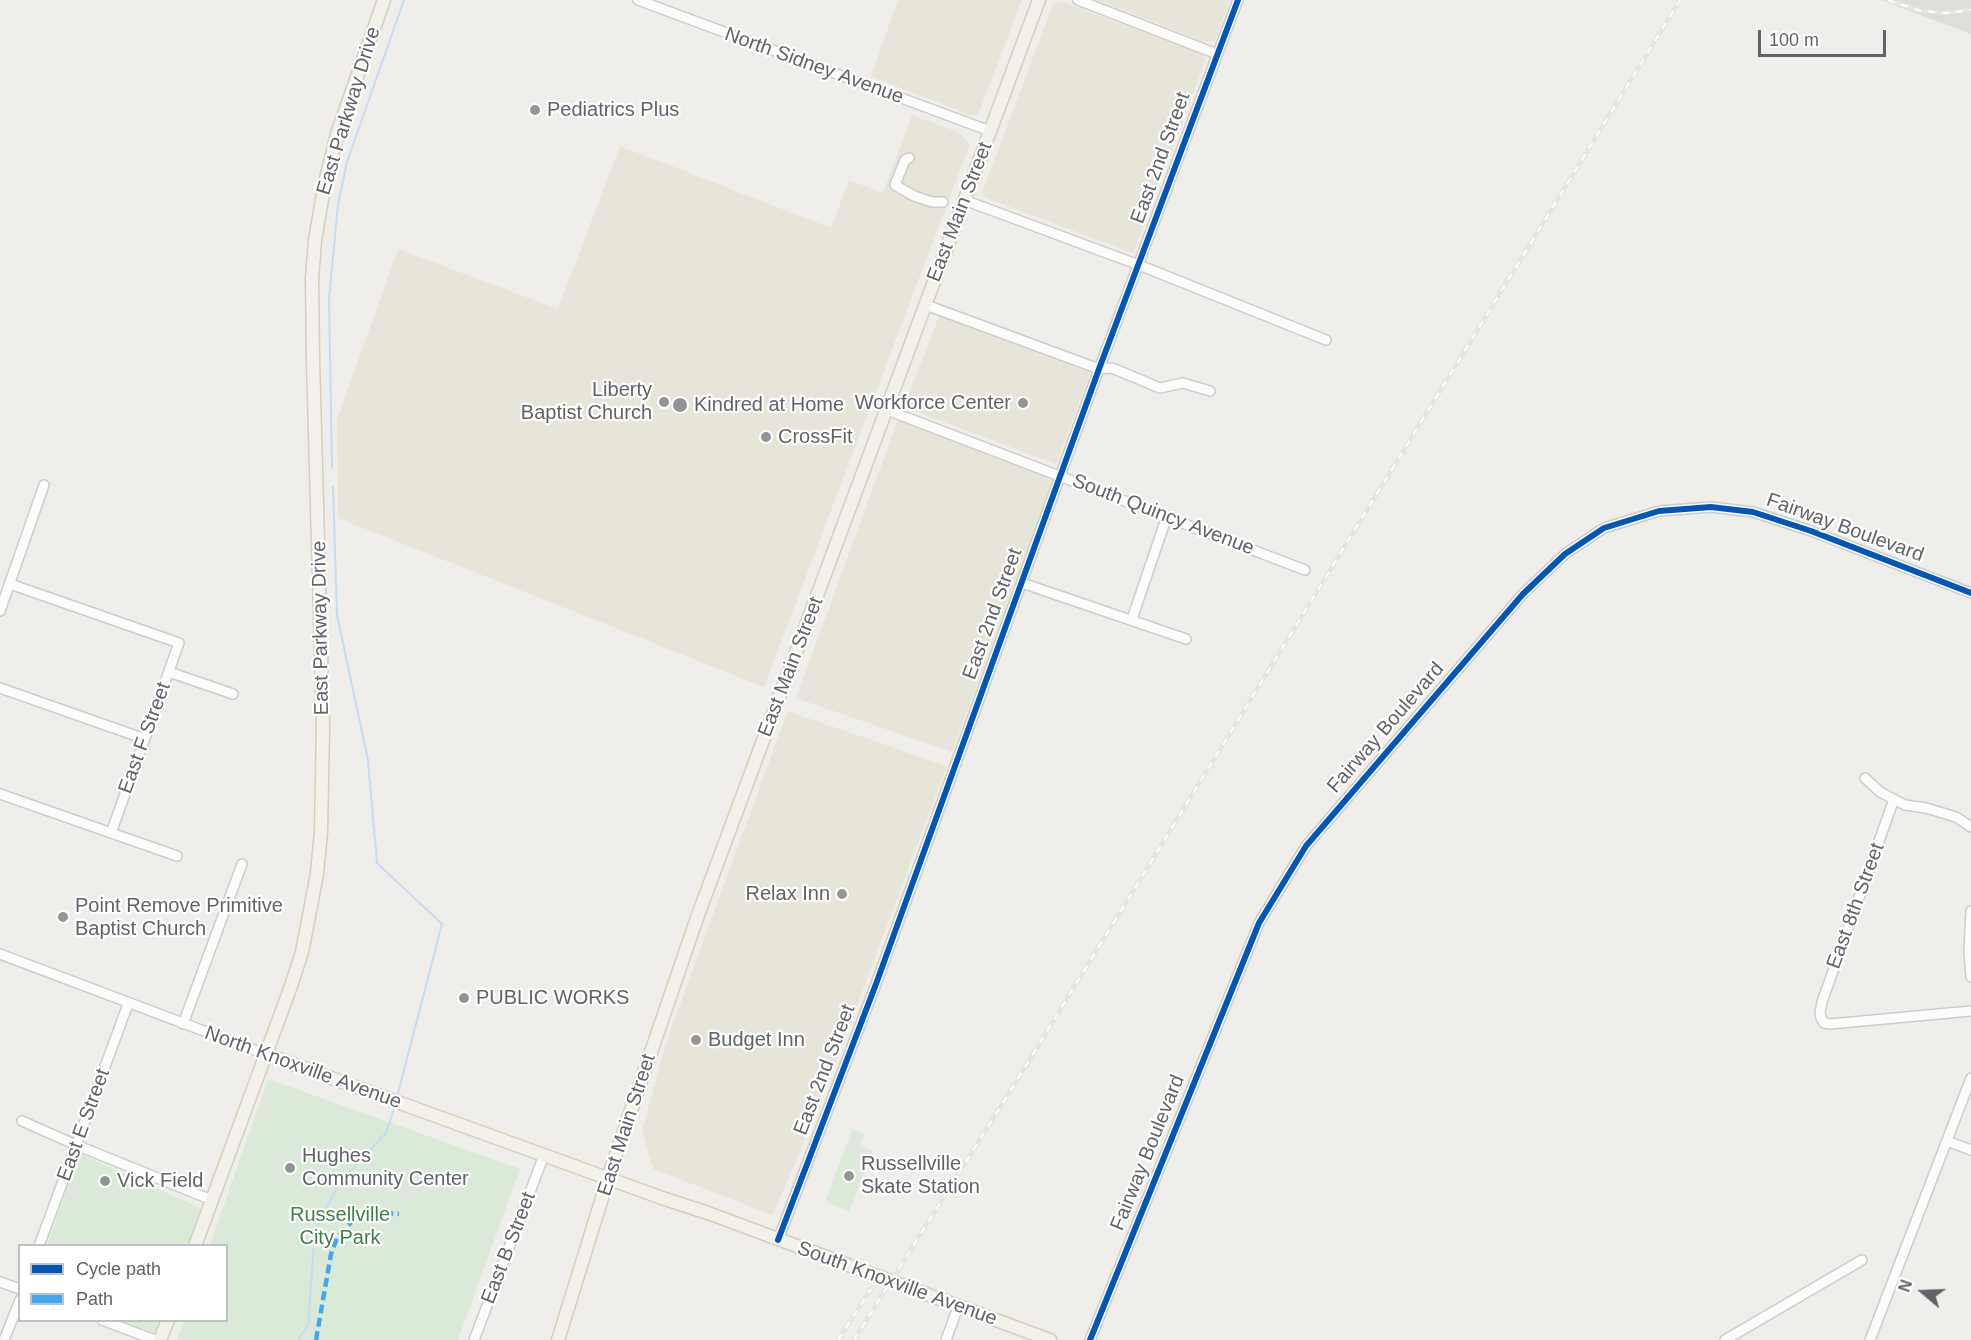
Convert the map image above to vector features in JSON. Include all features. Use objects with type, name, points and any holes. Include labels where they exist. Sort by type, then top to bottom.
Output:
[{"type":"main road","name":"East Parkway Drive","points":[[195,1244],[291,986],[312,908],[321,832],[323,726],[313,347],[312,279],[315,240],[323,190],[338,131],[384,0]]},
{"type":"main road","name":"East Main Street","points":[[558,1340],[608,1178],[698,915],[1039,0]]},
{"type":"main road","name":"North Knoxville Avenue","points":[[265,1054],[608,1178]]},
{"type":"main road","name":"South Knoxville Avenue","points":[[608,1178],[1050,1340]]},
{"type":"main road","points":[[160,1340],[167,1322]]},
{"type":"street","name":"North Sidney Avenue","points":[[638,0],[990,131]]},
{"type":"street","points":[[1078,0],[1217,54]]},
{"type":"street","name":"East 2nd Street","points":[[778,1240],[876,984],[1099,369],[1238,0]]},
{"type":"street","points":[[909,158],[905,160],[895,185],[914,196],[932,202],[943,202]]},
{"type":"street","points":[[964,200],[1139,265],[1326,340]]},
{"type":"street","points":[[926,305],[1099,369],[1112,368],[1160,388],[1183,383],[1210,391]]},
{"type":"street","name":"South Quincy Avenue","points":[[887,410],[1305,570]]},
{"type":"street","points":[[0,611],[44,485]]},
{"type":"street","name":"Fairway Boulevard","points":[[1090,1340],[1259,923],[1306,846],[1523,594],[1565,554],[1604,528],[1659,511],[1711,507],[1753,512],[1811,531],[1971,593]]},
{"type":"street","points":[[1132,619],[1167,516]]},
{"type":"street","points":[[1022,583],[1186,639]]},
{"type":"street","name":"East F Street","points":[[10,584],[179,643],[111,833]]},
{"type":"street","points":[[169,672],[233,694]]},
{"type":"street","points":[[0,688],[145,739]]},
{"type":"street","points":[[1865,778],[1880,792],[1905,805],[1926,808],[1956,818],[1971,827]]},
{"type":"street","points":[[0,794],[177,856]]},
{"type":"street","name":"East 8th Street","points":[[1894,799],[1820,1013],[1824,1023],[1830,1024],[1971,1011]]},
{"type":"street","points":[[183,1024],[242,864]]},
{"type":"street","points":[[1971,911],[1969,952],[1971,976]]},
{"type":"street","name":"North Knoxville Avenue","points":[[0,954],[265,1054]]},
{"type":"street","name":"East E Street","points":[[39,1244],[128,1004]]},
{"type":"street","points":[[1870,1340],[1971,1078]]},
{"type":"street","points":[[22,1121],[212,1200]]},
{"type":"street","points":[[1947,1141],[1971,1150]]},
{"type":"street","name":"East B Street","points":[[474,1340],[544,1155]]},
{"type":"street","points":[[1725,1340],[1862,1260]]},
{"type":"street","points":[[0,1282],[18,1289]]},
{"type":"street","points":[[4,1340],[18,1305]]},
{"type":"street","points":[[946,1340],[958,1307]]},
{"type":"street","points":[[107,1322],[155,1340]]},
{"type":"shaded area","points":[[898,0],[1022,0],[978,115],[970,115],[872,77]]},
{"type":"shaded area","points":[[1097,0],[1230,0],[1215,41],[1205,42]]},
{"type":"shaded area","points":[[1880,0],[1971,0],[1971,34]]},
{"type":"shaded area","points":[[1063,2],[1199,53],[1206,59],[1133,253],[986,198],[982,193],[1053,4]]},
{"type":"shaded area","points":[[912,115],[958,132],[970,144],[764,687],[338,518],[337,419],[398,249],[558,309],[620,146],[831,228],[849,180],[883,193]]},
{"type":"shaded area","points":[[939,316],[1090,373],[1056,464],[904,407]]},
{"type":"shaded area","points":[[902,421],[1048,477],[1051,483],[952,752],[796,698],[897,422]]},
{"type":"shaded area","points":[[790,712],[947,766],[821,1101],[773,1215],[653,1169],[642,1131],[666,1043],[787,713]]},
{"type":"green space","name":"Russellville City Park","points":[[268,1079],[520,1169],[458,1340],[177,1340],[184,1322],[228,1322],[228,1244],[210,1244]]},
{"type":"green space","name":"Russellville Skate Station","points":[[852,1130],[864,1134],[860,1146],[873,1151],[849,1211],[825,1202]]},
{"type":"green space","name":"Vick Field","points":[[79,1153],[202,1209],[189,1244],[48,1244]]},
{"type":"green space","points":[[125,1322],[161,1322],[156,1333]]},
{"type":"waterway","points":[[332,468],[329,299],[338,204],[347,162],[404,0]]},
{"type":"waterway","points":[[333,487],[337,615],[368,760],[377,863],[442,924],[397,1097]]},
{"type":"waterway","points":[[298,1340],[308,1325],[315,1230],[340,1182],[386,1133],[395,1106]]},
{"type":"railway","points":[[854,1340],[1006,1098],[1680,0]]},
{"type":"railway","points":[[1888,0],[1921,11],[1947,13],[1971,10]]},
{"type":"railway","points":[[838,1340],[871,1289]]},
{"type":"marked path","points":[[316,1340],[331,1254],[337,1238],[354,1219],[366,1212],[399,1214]]},
{"type":"cycle path","points":[[778,1240],[876,984],[1099,369],[1238,0]]},
{"type":"cycle path","points":[[1090,1340],[1259,923],[1306,846],[1523,594],[1565,554],[1604,528],[1659,511],[1711,507],[1753,512],[1811,531],[1971,593]]},
{"type":"place","name":"Pediatrics Plus","points":[[535,110]]},
{"type":"place","name":"Liberty Baptist Church","points":[[664,402]]},
{"type":"place","name":"Workforce Center","points":[[1023,403]]},
{"type":"place","name":"Kindred at Home","points":[[680,405]]},
{"type":"place","name":"CrossFit","points":[[766,437]]},
{"type":"place","name":"Relax Inn","points":[[842,894]]},
{"type":"place","name":"Point Remove Primitive Baptist Church","points":[[63,917]]},
{"type":"place","name":"PUBLIC WORKS","points":[[464,998]]},
{"type":"place","name":"Budget Inn","points":[[696,1040]]},
{"type":"place","name":"Hughes Community Center","points":[[290,1168]]},
{"type":"place","name":"Russellville Skate Station","points":[[849,1176]]},
{"type":"place","name":"Vick Field","points":[[105,1181]]}]
